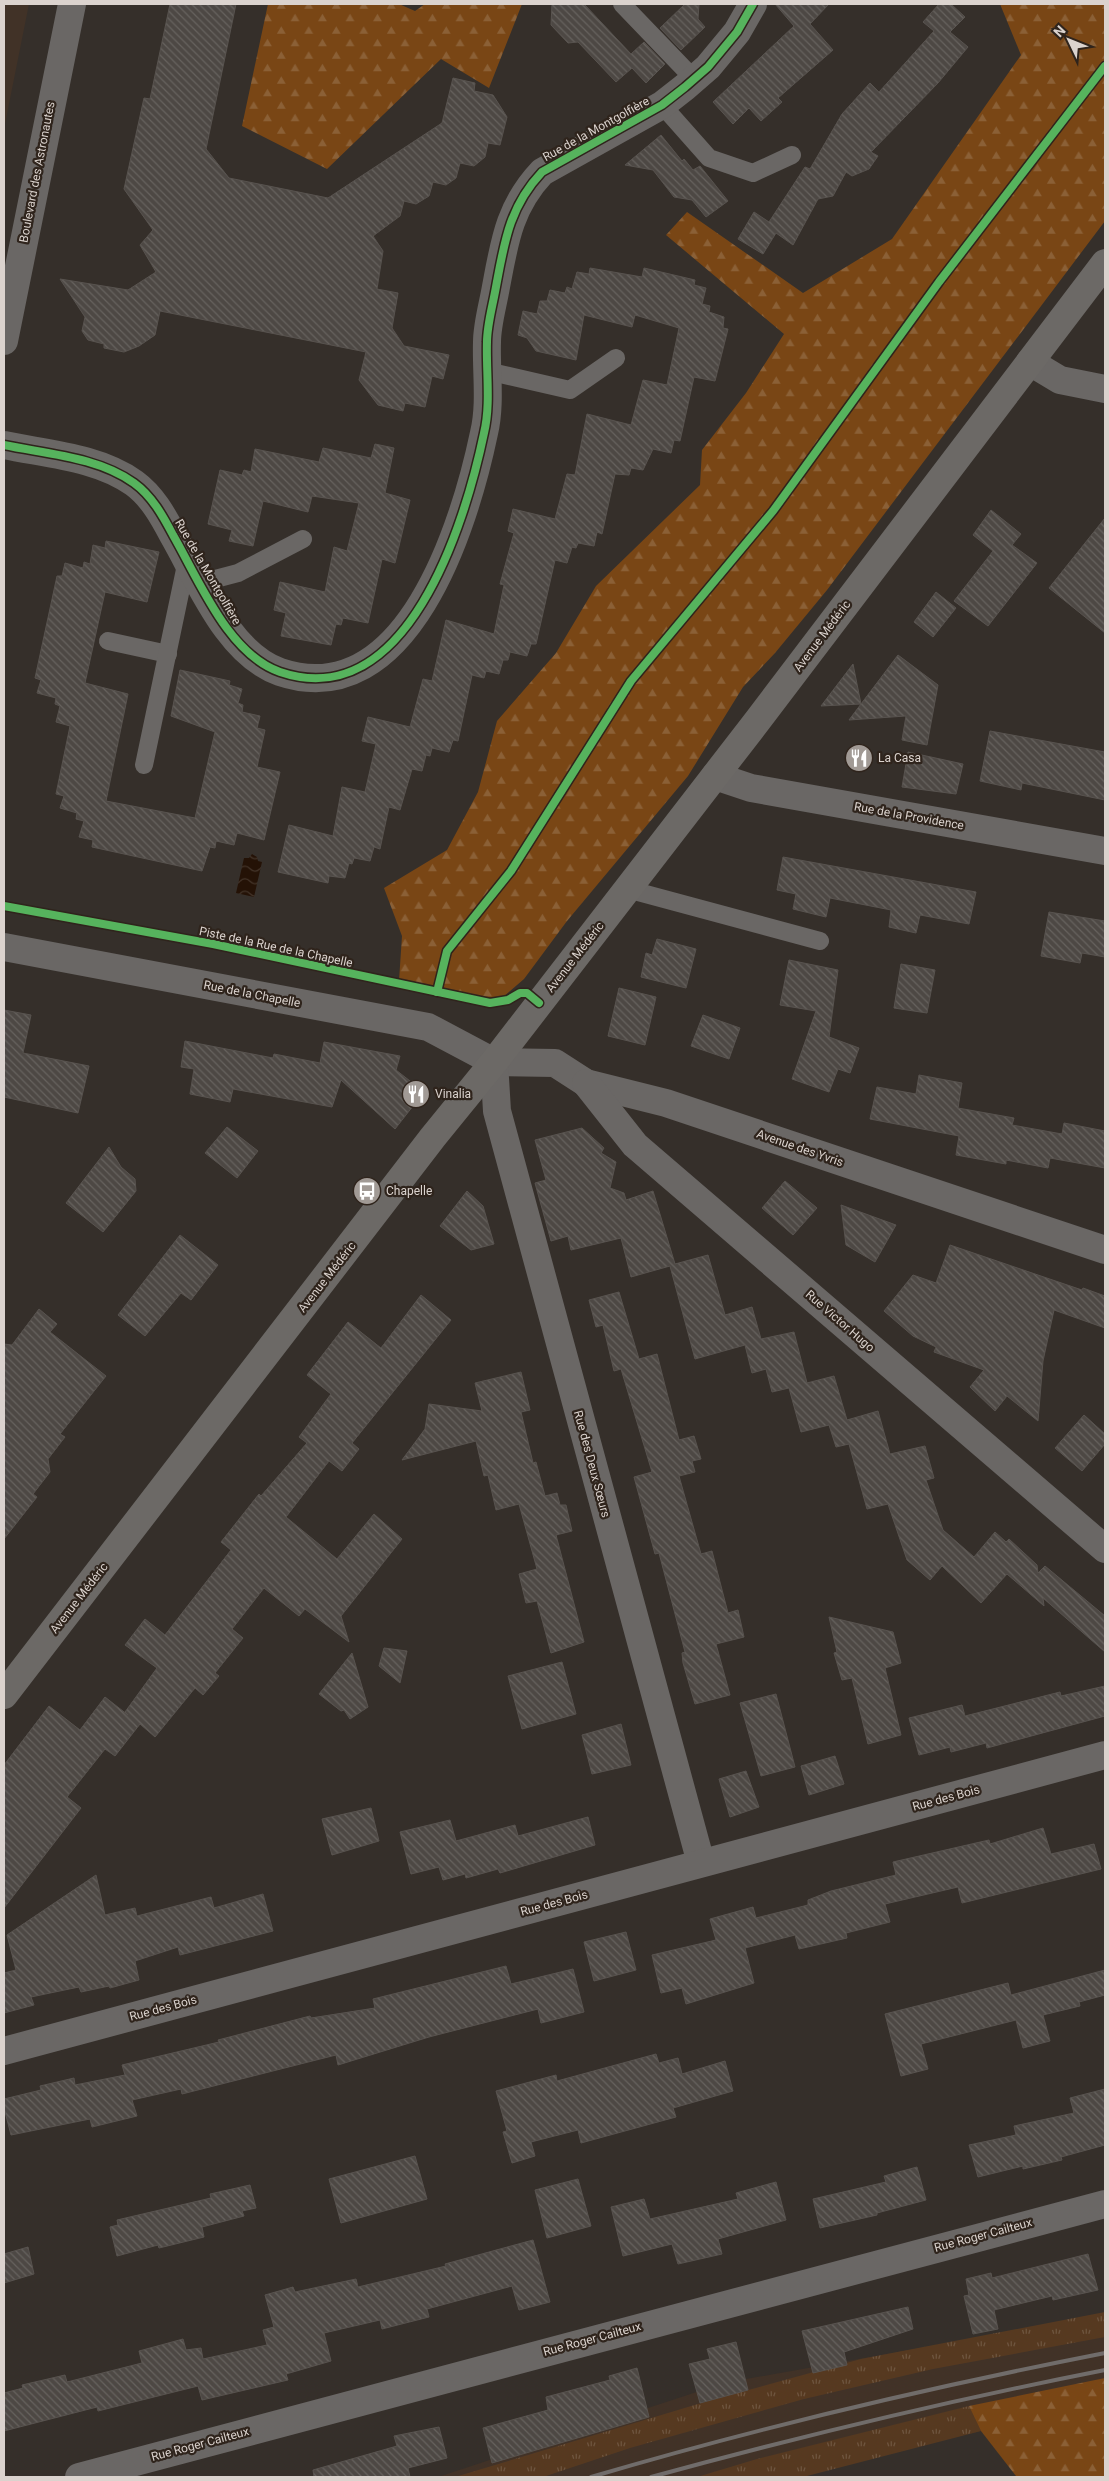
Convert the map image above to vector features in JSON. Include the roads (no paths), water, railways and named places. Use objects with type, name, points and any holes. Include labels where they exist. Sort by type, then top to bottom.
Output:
[{"type":"main road","name":"Avenue Médéric","points":[[4,1696],[433,1137],[494,1062],[715,776],[1105,263]]},
{"type":"street","name":"Boulevard des Astronautes","points":[[4,341],[72,4]]},
{"type":"street","name":"Rue de la Montgolfière","points":[[4,445],[94,464],[112,470],[136,484],[158,508],[234,640],[254,658],[279,672],[305,678],[337,675],[363,666],[387,650],[406,629],[435,581],[462,519],[485,431],[487,339],[505,241],[514,212],[527,188],[542,172],[662,105],[694,79],[708,67],[737,32],[753,4]]},
{"type":"street","points":[[1030,362],[1060,380],[1105,389]]},
{"type":"street","name":"Rue de la Providence","points":[[715,776],[751,788],[1105,850]]},
{"type":"street","name":"Rue de la Chapelle","points":[[4,947],[428,1027],[494,1062]]},
{"type":"street","name":"Avenue des Yvris","points":[[494,1062],[555,1064],[586,1083],[666,1102],[1105,1250]]},
{"type":"street","name":"Rue des Deux Sœurs","points":[[494,1062],[497,1111],[701,1863]]},
{"type":"street","name":"Rue Victor Hugo","points":[[586,1083],[635,1145],[1105,1549]]},
{"type":"street","name":"Rue des Bois","points":[[4,2051],[1105,1755]]},
{"type":"street","name":"Rue Roger Cailteux","points":[[78,2477],[1105,2204]]},
{"type":"lane","points":[[622,4],[694,79]]},
{"type":"lane","points":[[662,105],[709,158],[753,173],[792,155]]},
{"type":"lane","points":[[487,371],[570,390],[616,358]]},
{"type":"lane","points":[[144,766],[168,654],[194,572],[238,573],[303,539]]},
{"type":"lane","points":[[108,641],[168,654]]},
{"type":"lane","points":[[627,889],[820,941]]},
{"type":"water","points":[[252,854],[257,857],[258,861],[262,862],[254,897],[236,893],[244,858],[249,858]]},
{"type":"railway","points":[[591,2477],[718,2441],[846,2409],[1105,2353]]},
{"type":"railway","points":[[651,2477],[877,2419],[1105,2370]]},
{"type":"place","name":"La Casa","points":[[859,758]]},
{"type":"place","name":"Vinalia","points":[[416,1094]]},
{"type":"place","name":"Chapelle","points":[[367,1191]]}]
